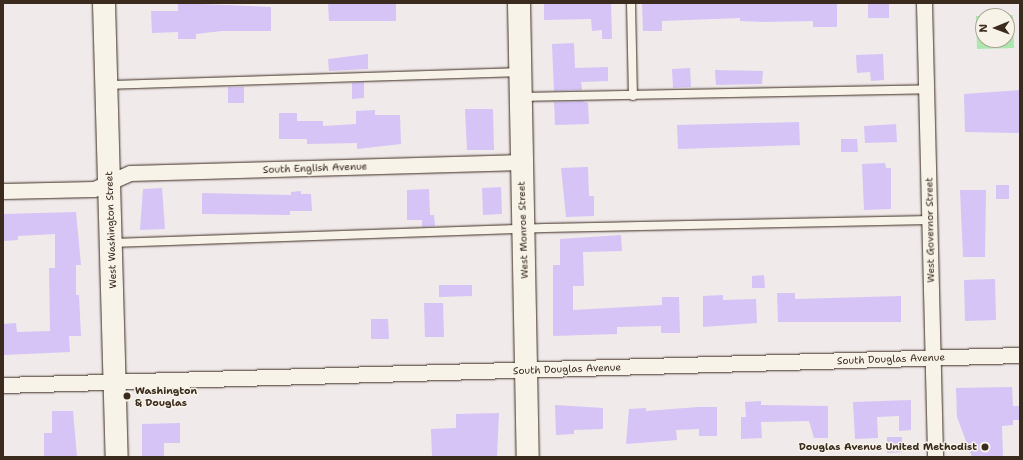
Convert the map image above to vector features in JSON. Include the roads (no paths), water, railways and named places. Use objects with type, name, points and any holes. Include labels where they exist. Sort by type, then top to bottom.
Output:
[{"type":"street","name":"West Washington Street","points":[[104,3],[117,457]]},
{"type":"street","name":"West Monroe Street","points":[[518,3],[528,457]]},
{"type":"street","name":"West Governor Street","points":[[924,3],[935,457]]},
{"type":"street","name":"South English Avenue","points":[[3,191],[94,189],[109,180],[130,173],[521,162]]},
{"type":"street","name":"South Douglas Avenue","points":[[3,385],[1020,355]]},
{"type":"lane","points":[[631,3],[633,96]]},
{"type":"lane","points":[[107,85],[519,72]]},
{"type":"lane","points":[[520,97],[633,96],[927,88]]},
{"type":"lane","points":[[111,243],[523,228],[930,220]]},
{"type":"place","name":"Washington & Douglas","points":[[127,396]]},
{"type":"place","name":"Douglas Avenue United Methodist","points":[[985,447]]}]
